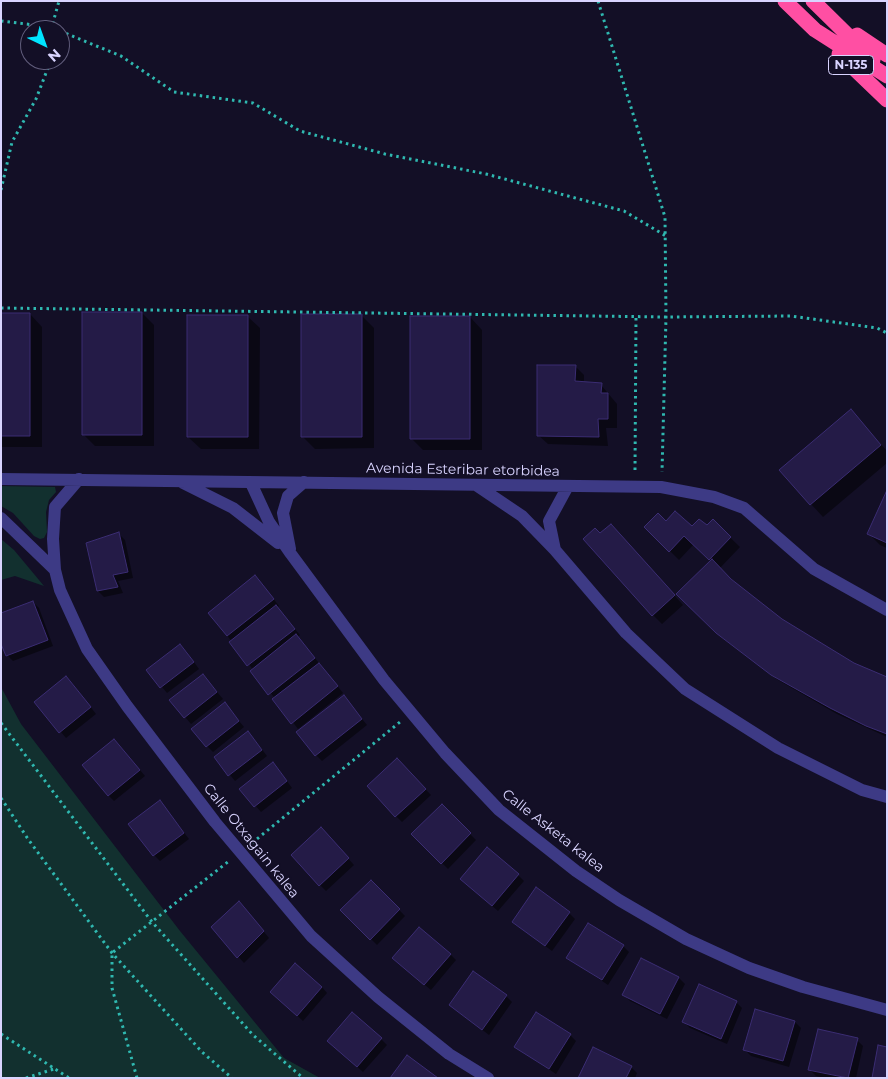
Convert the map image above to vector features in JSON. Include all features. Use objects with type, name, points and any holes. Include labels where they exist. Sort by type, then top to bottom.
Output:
[{"type":"highway","points":[[785,1],[815,30],[887,75]]},
{"type":"highway","points":[[813,1],[887,75]]},
{"type":"highway","points":[[828,16],[887,55]]},
{"type":"highway","name":"N-135","points":[[815,30],[887,100]]},
{"type":"street","name":"Avenida Esteribar etorbidea","points":[[1,478],[251,483],[304,482],[661,487],[714,497],[744,508],[814,569],[887,610]]},
{"type":"street","name":"Calle Otxagain kalea","points":[[79,479],[55,507],[52,539],[55,570],[60,590],[88,649],[127,706],[246,861],[311,936],[378,997],[449,1054],[488,1078]]},
{"type":"street","name":"Calle Asketa kalea","points":[[178,481],[234,508],[259,526],[291,554]]},
{"type":"street","name":"Calle Asketa kalea","points":[[291,554],[283,513],[288,496],[304,482]]},
{"type":"street","name":"Calle Asketa kalea","points":[[251,483],[269,522],[384,680],[444,753],[499,810],[576,871],[647,917],[686,939],[734,961],[803,987],[887,1010]]},
{"type":"street","points":[[476,485],[522,516],[555,550],[626,633],[685,689],[778,748],[862,790],[887,797]]},
{"type":"street","points":[[555,550],[549,521],[568,486]]},
{"type":"street","points":[[1,518],[55,570]]},
{"type":"path","points":[[53,20],[59,1]]},
{"type":"path","points":[[598,1],[665,217],[666,317],[661,487]]},
{"type":"path","points":[[1,22],[20,24]]},
{"type":"path","points":[[70,35],[121,56],[174,92],[253,103],[300,131],[385,154],[486,174],[624,211],[666,236]]},
{"type":"path","points":[[1,190],[12,142],[36,99],[47,70]]},
{"type":"path","points":[[1,308],[666,317],[792,316],[877,328],[887,333]]},
{"type":"path","points":[[634,487],[636,316]]},
{"type":"path","points":[[1,723],[152,922],[253,1035],[303,1078]]},
{"type":"path","points":[[258,838],[390,730]]},
{"type":"path","points":[[1,798],[28,839],[112,953],[202,1052],[232,1078]]},
{"type":"path","points":[[112,953],[226,863]]},
{"type":"path","points":[[112,953],[112,988],[137,1078]]},
{"type":"path","points":[[1,1034],[69,1078]]},
{"type":"path","points":[[26,1078],[55,1069]]},
{"type":"green space","points":[[1,486],[55,487],[56,492],[49,500],[46,512],[47,532],[44,538],[40,539],[34,536],[13,513],[1,506]]},
{"type":"green space","points":[[1,539],[14,550],[44,586],[15,576],[1,580]]},
{"type":"green space","points":[[1,687],[21,724],[180,931],[284,1058],[320,1078],[1,1078]]},
{"type":"building","points":[[82,312],[142,312],[142,435],[82,435]]},
{"type":"building","points":[[1,313],[30,313],[30,436],[1,436]]},
{"type":"building","points":[[301,314],[362,314],[362,437],[301,437]]},
{"type":"building","points":[[187,315],[248,315],[248,437],[187,437]]},
{"type":"building","points":[[410,316],[470,316],[470,439],[410,439]]},
{"type":"building","points":[[537,365],[576,365],[575,381],[602,383],[601,393],[608,393],[608,419],[598,419],[599,437],[537,436]]},
{"type":"building","points":[[851,409],[881,445],[810,505],[779,470]]},
{"type":"building","points":[[887,490],[887,543],[867,534]]},
{"type":"building","points":[[675,511],[692,526],[699,519],[707,525],[713,519],[731,537],[709,560],[684,536],[669,552],[644,527],[658,513],[666,521]]},
{"type":"building","points":[[611,524],[675,595],[652,616],[583,539],[595,528],[600,533]]},
{"type":"building","points":[[119,532],[128,572],[113,575],[118,587],[97,591],[86,543]]},
{"type":"building","points":[[712,559],[731,579],[782,619],[854,663],[887,677],[887,734],[830,708],[771,675],[716,633],[676,594]]},
{"type":"building","points":[[255,575],[274,599],[227,636],[208,613]]},
{"type":"building","points":[[33,601],[48,640],[6,656],[1,644],[1,613]]},
{"type":"building","points":[[276,605],[295,629],[247,666],[229,642]]},
{"type":"building","points":[[296,634],[315,658],[268,695],[250,671]]},
{"type":"building","points":[[180,644],[194,662],[160,688],[146,670]]},
{"type":"building","points":[[319,663],[338,686],[291,724],[272,699]]},
{"type":"building","points":[[203,674],[217,692],[184,718],[169,700]]},
{"type":"building","points":[[66,676],[91,707],[59,733],[34,702]]},
{"type":"building","points":[[344,695],[362,719],[315,756],[296,732]]},
{"type":"building","points":[[225,702],[239,721],[206,747],[191,729]]},
{"type":"building","points":[[248,731],[262,750],[228,776],[214,757]]},
{"type":"building","points":[[114,739],[140,770],[108,796],[82,765]]},
{"type":"building","points":[[397,758],[426,789],[395,817],[367,786]]},
{"type":"building","points":[[273,762],[287,781],[254,807],[239,789]]},
{"type":"building","points":[[160,800],[184,833],[153,856],[128,824]]},
{"type":"building","points":[[442,804],[471,833],[441,864],[411,834]]},
{"type":"building","points":[[321,827],[349,858],[319,886],[291,855]]},
{"type":"building","points":[[487,847],[519,874],[492,906],[460,879]]},
{"type":"building","points":[[371,880],[400,909],[370,940],[340,910]]},
{"type":"building","points":[[536,887],[570,912],[545,946],[512,922]]},
{"type":"building","points":[[239,901],[264,931],[237,958],[211,927]]},
{"type":"building","points":[[588,923],[624,945],[602,980],[566,958]]},
{"type":"building","points":[[419,927],[451,954],[424,985],[392,958]]},
{"type":"building","points":[[641,958],[679,977],[660,1014],[622,995]]},
{"type":"building","points":[[295,963],[322,987],[297,1016],[270,992]]},
{"type":"building","points":[[473,971],[507,995],[482,1030],[449,1005]]},
{"type":"building","points":[[699,984],[737,1001],[721,1039],[682,1022]]},
{"type":"building","points":[[755,1009],[795,1021],[783,1061],[743,1050]]},
{"type":"building","points":[[352,1012],[382,1038],[357,1067],[327,1041]]},
{"type":"building","points":[[536,1012],[571,1034],[549,1069],[514,1047]]},
{"type":"building","points":[[818,1029],[858,1038],[848,1078],[808,1070]]},
{"type":"building","points":[[878,1045],[887,1047],[887,1078],[872,1078]]},
{"type":"building","points":[[593,1047],[632,1066],[626,1078],[578,1078]]},
{"type":"building","points":[[407,1055],[438,1078],[390,1078]]}]
